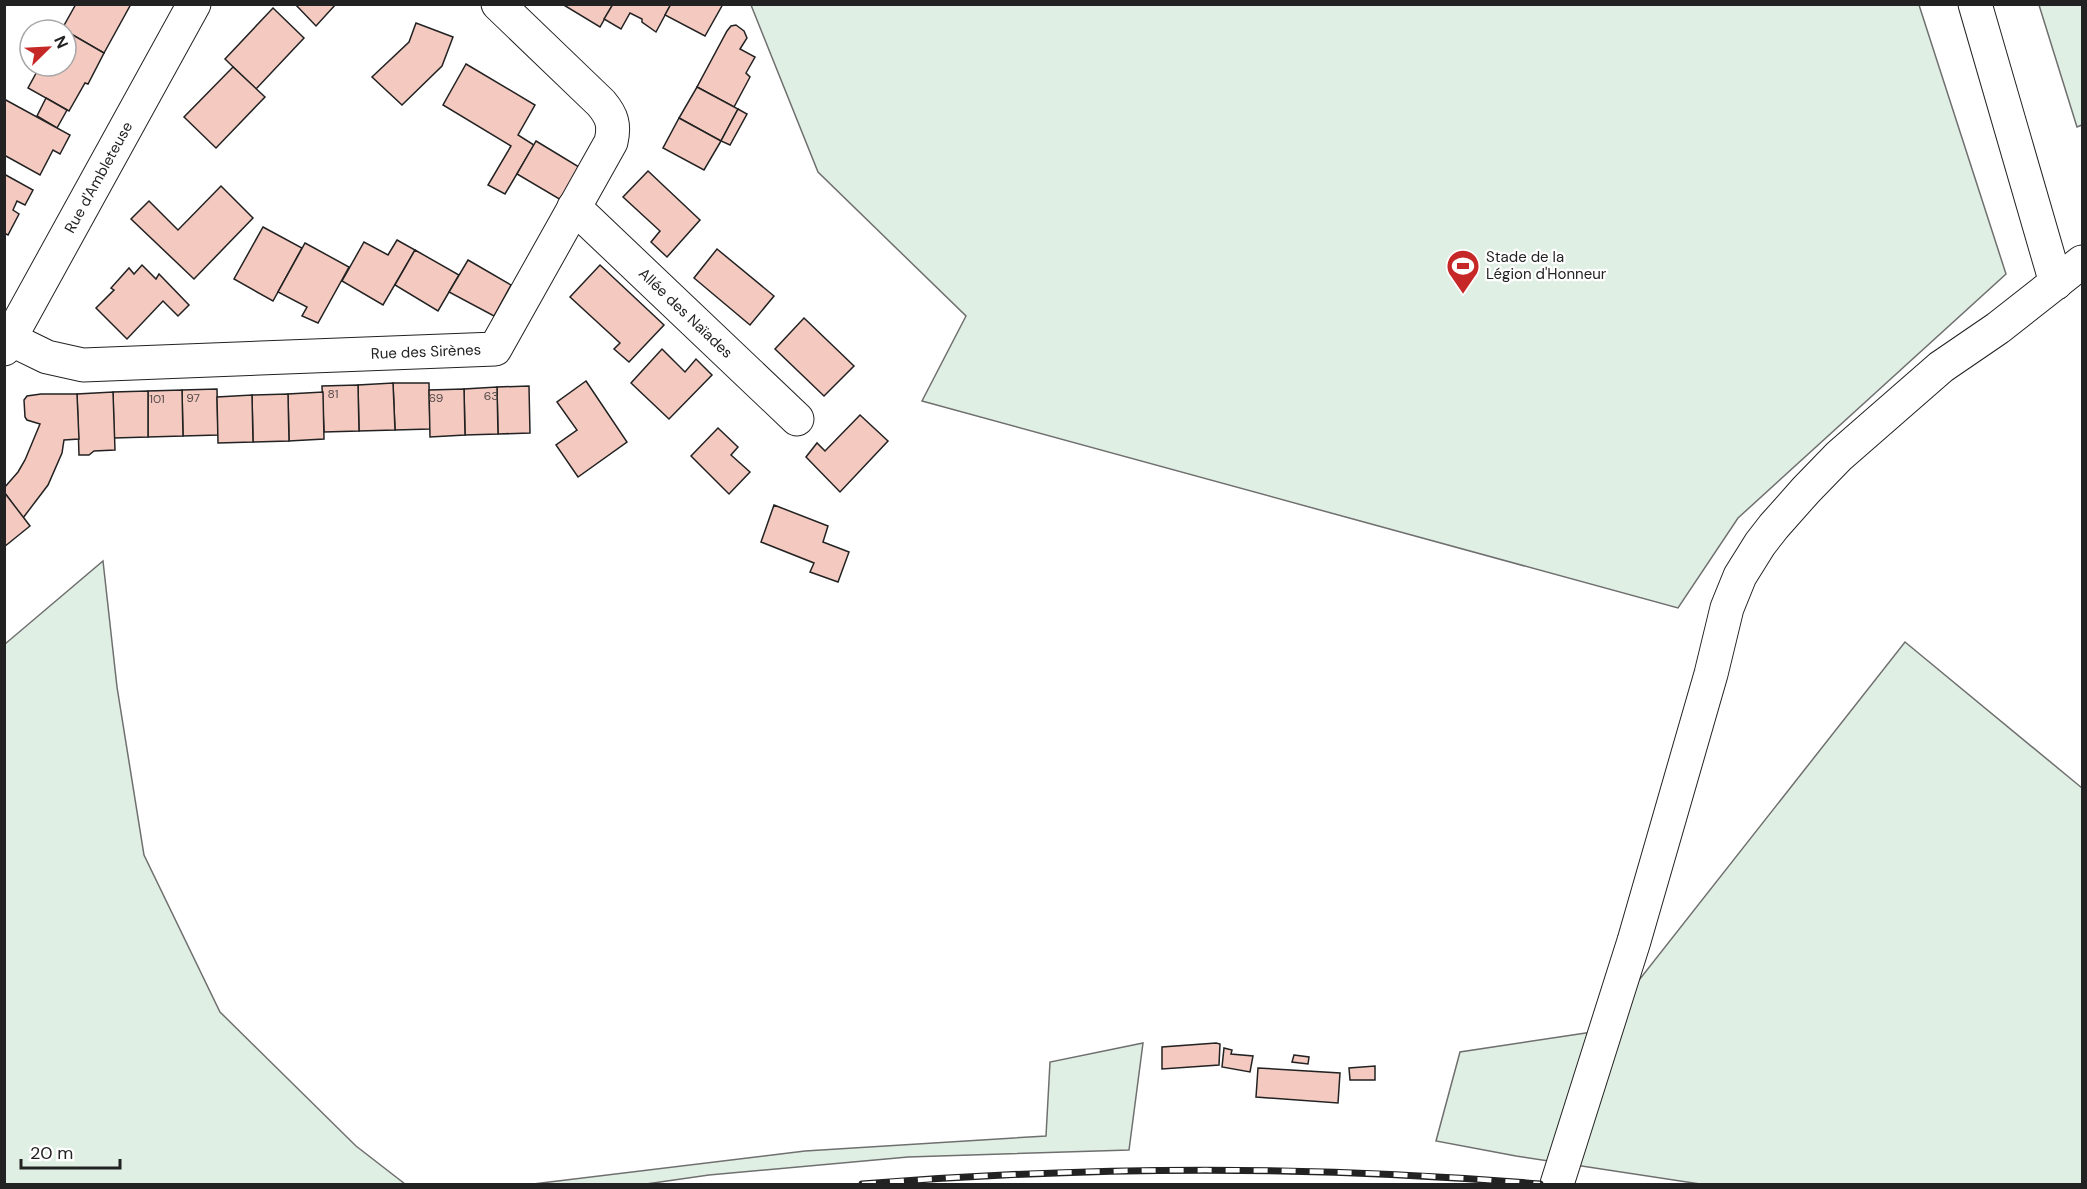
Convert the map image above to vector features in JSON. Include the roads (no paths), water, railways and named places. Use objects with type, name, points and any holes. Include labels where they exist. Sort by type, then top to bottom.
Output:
[{"type":"street","name":"Rue d'Ambleteuse","points":[[6,342],[194,4]]},
{"type":"street","name":"Rue des Sirènes","points":[[6,342],[64,362],[94,365],[495,349],[611,142],[613,122],[601,103],[498,4]]},
{"type":"street","points":[[1975,4],[2056,283]]},
{"type":"street","name":"Allée des Naïades","points":[[574,207],[797,419]]},
{"type":"street","points":[[1557,1185],[1634,941],[1711,674],[1730,597],[1740,576],[1760,543],[1774,526],[1839,456],[1935,372],[1998,328],[2082,262]]},
{"type":"railway","points":[[862,1184],[1032,1174],[1201,1170],[1370,1173],[1540,1184]]},
{"type":"place","name":"Stade de la Légion d'Honneur","points":[[1463,295]]}]
